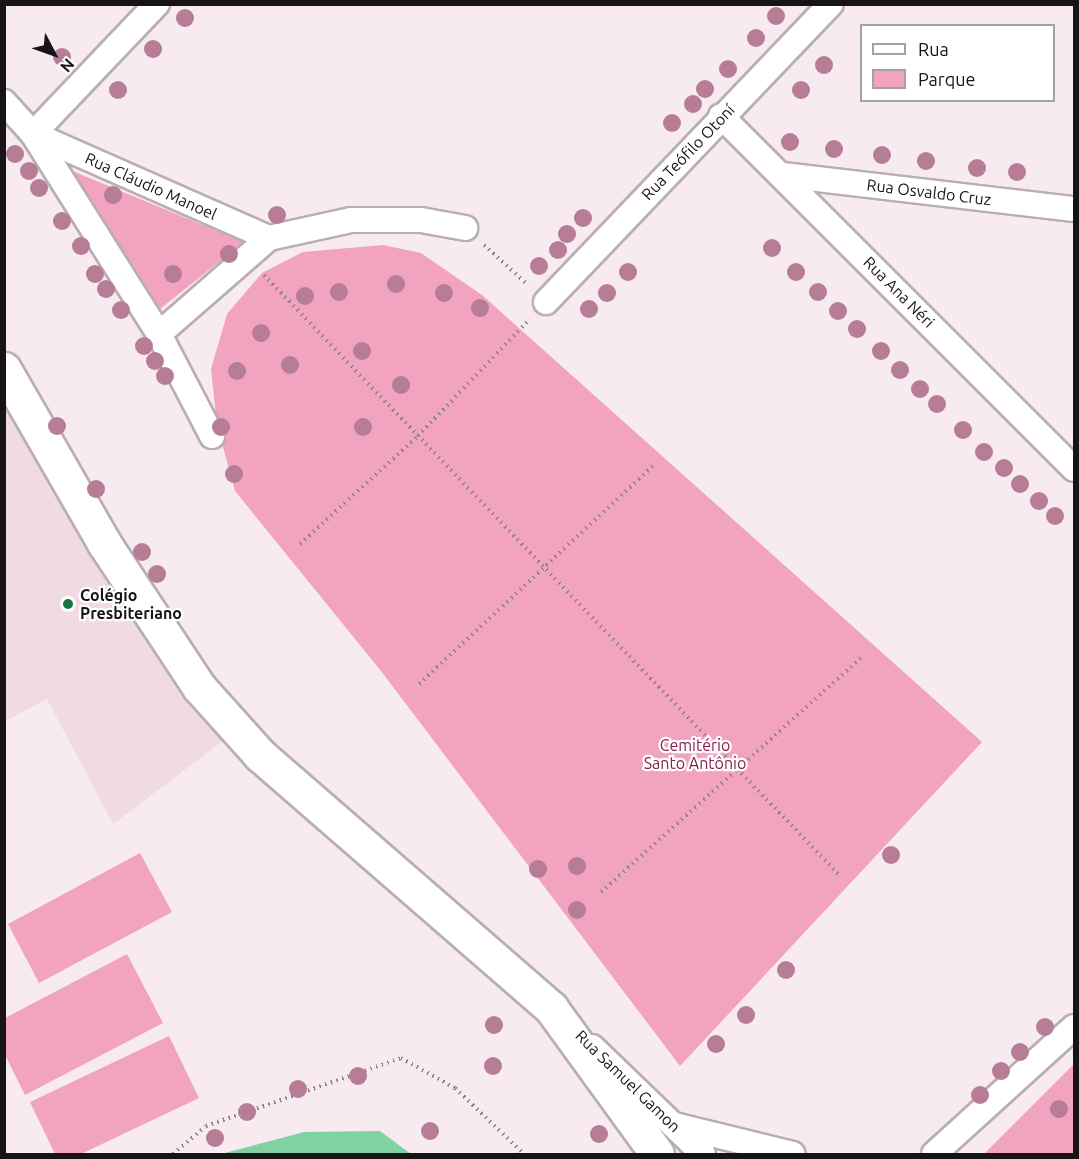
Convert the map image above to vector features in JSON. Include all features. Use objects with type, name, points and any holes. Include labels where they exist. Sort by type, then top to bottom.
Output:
[{"type":"street","points":[[33,134],[157,4]]},
{"type":"street","name":"Rua Teófilo Otoní","points":[[546,302],[721,116],[831,4]]},
{"type":"street","name":"Rua Cláudio Manoel","points":[[4,102],[33,134],[159,334],[212,436]]},
{"type":"street","name":"Rua Ana Néri","points":[[721,116],[783,175],[1074,469]]},
{"type":"street","name":"Rua Cláudio Manoel","points":[[33,134],[269,238]]},
{"type":"street","name":"Rua Osvaldo Cruz","points":[[783,175],[1074,209]]},
{"type":"street","points":[[159,334],[269,238],[351,220],[422,220],[465,228]]},
{"type":"street","points":[[4,369],[104,543],[199,687],[260,755],[551,1008],[657,1155]]},
{"type":"street","name":"Rua Samuel Gamon","points":[[551,1008],[703,1155]]},
{"type":"street","points":[[934,1155],[1074,1027]]},
{"type":"street","points":[[674,1125],[794,1155]]},
{"type":"path","points":[[300,544],[418,436],[546,302],[465,228]]},
{"type":"path","points":[[247,258],[839,875]]},
{"type":"path","points":[[419,684],[652,466]]},
{"type":"path","points":[[601,892],[862,657]]},
{"type":"path","points":[[173,1155],[206,1126],[401,1058],[455,1088],[524,1155]]},
{"type":"shaded area","name":"Colégio Presbiteriano","points":[[4,392],[195,706],[224,740],[113,824],[47,699],[5,721]]},
{"type":"shaded area","points":[[380,1131],[411,1154],[221,1154],[304,1132]]},
{"type":"green space","points":[[70,170],[244,242],[155,313]]},
{"type":"green space","name":"Cemitério Santo Antônio","points":[[383,245],[421,253],[482,295],[982,742],[680,1066],[381,671],[235,491],[217,425],[211,369],[227,314],[262,273],[303,252]]},
{"type":"green space","points":[[140,853],[172,912],[39,983],[8,924]]},
{"type":"green space","points":[[127,954],[163,1023],[25,1095],[5,1055],[5,1018]]},
{"type":"green space","points":[[169,1036],[199,1098],[81,1154],[55,1154],[30,1102]]},
{"type":"green space","points":[[1074,1064],[1074,1154],[984,1154]]},
{"type":"place","name":"Colégio Presbiteriano","points":[[68,604]]}]
